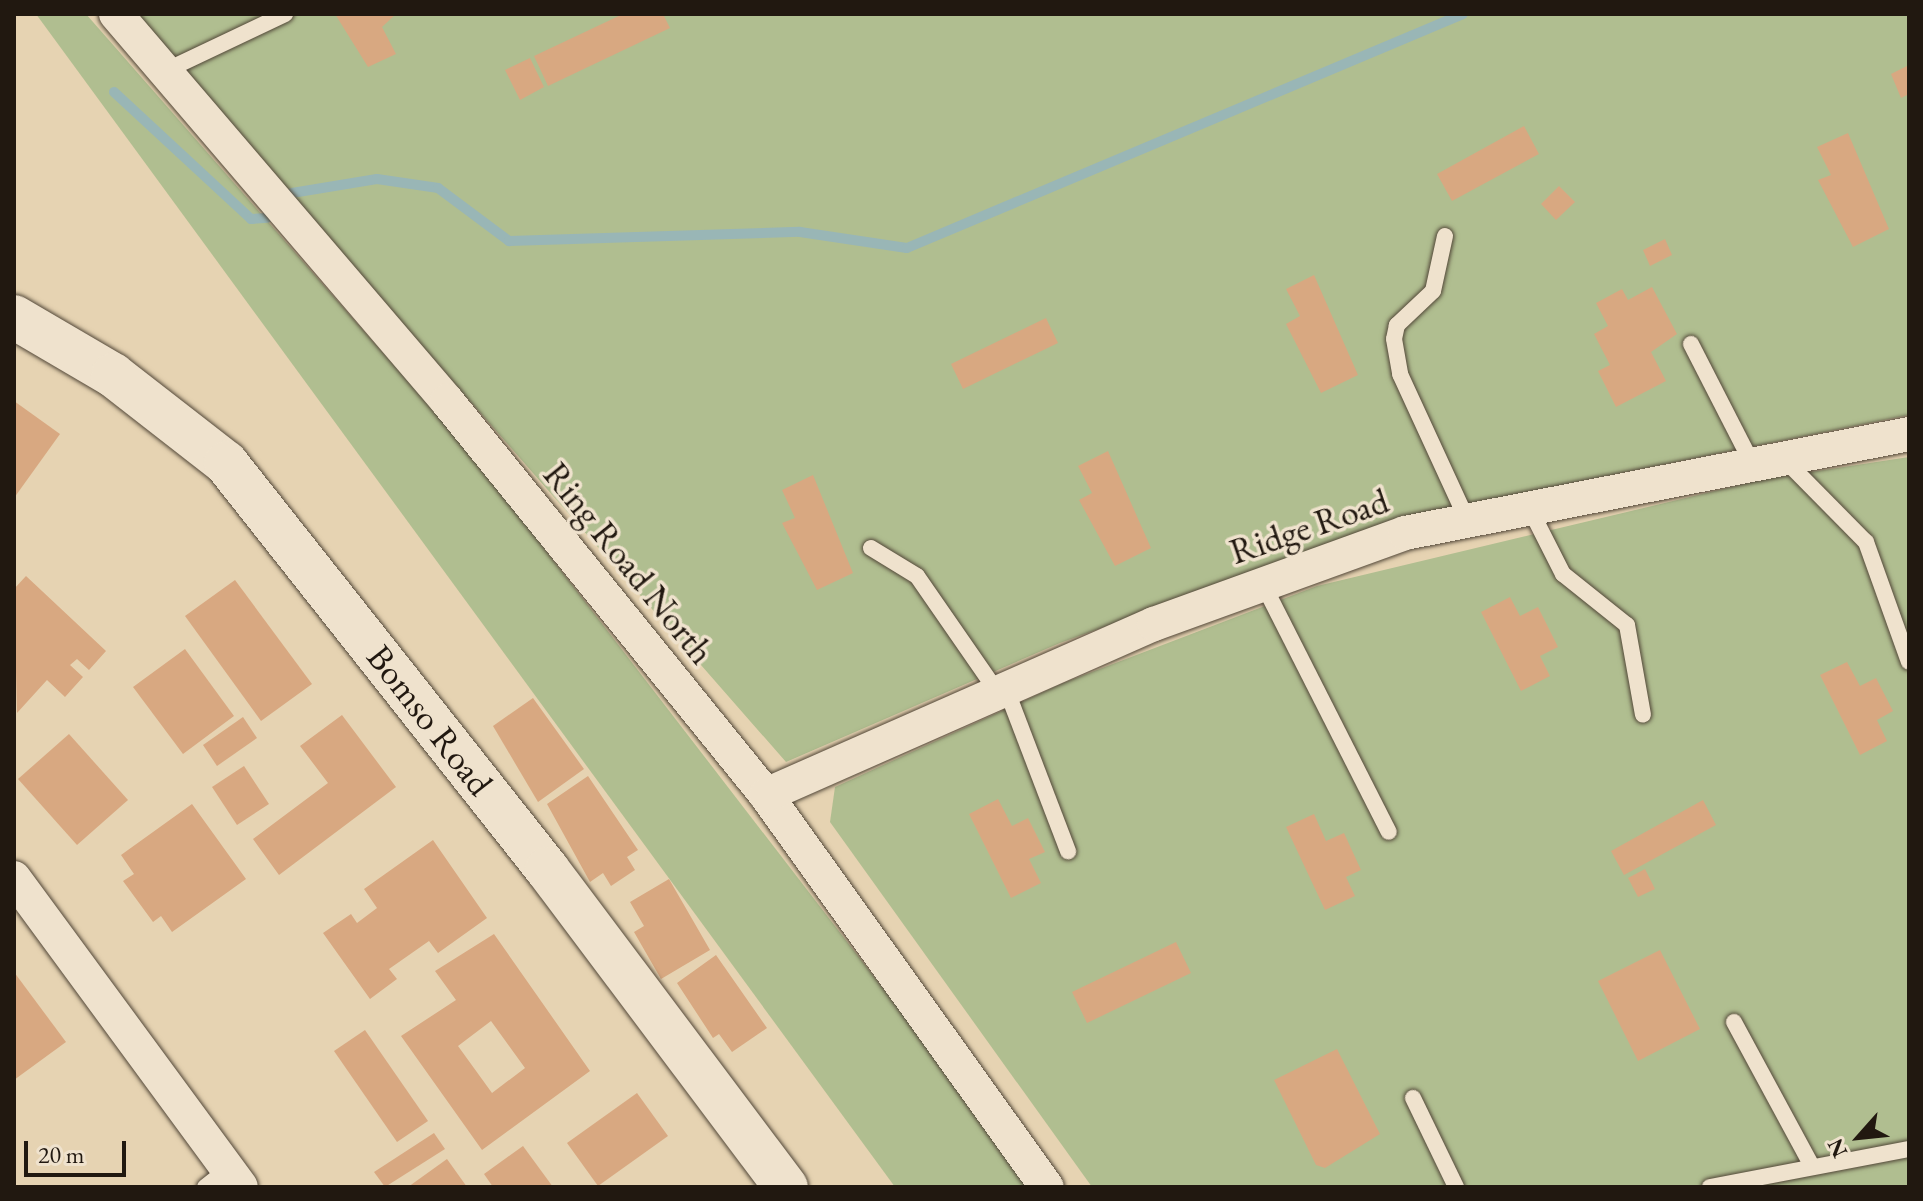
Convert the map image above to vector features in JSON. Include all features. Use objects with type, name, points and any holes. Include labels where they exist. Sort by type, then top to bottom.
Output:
[{"type":"street","name":"Ring Road North","points":[[116,14],[447,401],[766,795],[1047,1187]]},
{"type":"street","name":"Bomso Road","points":[[14,317],[113,375],[226,463],[547,869],[786,1187]]},
{"type":"street","name":"Ridge Road","points":[[766,795],[1000,688],[1262,582],[1405,533],[1531,511],[1909,434]]},
{"type":"street","points":[[14,878],[224,1181]]},
{"type":"lane","points":[[165,71],[285,14]]},
{"type":"lane","points":[[1445,236],[1433,291],[1397,325],[1394,339],[1400,374],[1468,522]]},
{"type":"lane","points":[[1691,344],[1770,464],[1866,542],[1909,662]]},
{"type":"lane","points":[[1531,511],[1563,574],[1627,625],[1643,715]]},
{"type":"lane","points":[[871,548],[917,576],[1000,688],[1068,851]]},
{"type":"lane","points":[[1262,582],[1389,832]]},
{"type":"lane","points":[[1734,1022],[1812,1166]]},
{"type":"lane","points":[[1413,1098],[1456,1187]]},
{"type":"lane","points":[[1710,1187],[1752,1182],[1812,1166],[1909,1149]]},
{"type":"green space","points":[[36,14],[86,14],[469,451],[1036,1187],[895,1187]]},
{"type":"green space","points":[[131,14],[1909,14],[1909,415],[1408,516],[1060,643],[786,762]]},
{"type":"green space","points":[[1909,457],[1909,1187],[1092,1187],[830,822],[835,787],[1063,683],[1317,586],[1765,479]]},
{"type":"building","points":[[335,14],[396,14],[382,27],[396,54],[368,67]]},
{"type":"building","points":[[623,14],[663,14],[670,28],[548,86],[534,56]]},
{"type":"building","points":[[530,58],[544,87],[520,100],[505,70]]},
{"type":"building","points":[[1909,65],[1909,94],[1901,98],[1891,74]]},
{"type":"building","points":[[1524,126],[1539,154],[1452,201],[1437,174]]},
{"type":"building","points":[[1848,133],[1889,229],[1853,247],[1818,180],[1831,175],[1817,147]]},
{"type":"building","points":[[1559,186],[1575,202],[1556,220],[1541,204]]},
{"type":"building","points":[[1665,239],[1672,255],[1650,266],[1643,250]]},
{"type":"building","points":[[1314,275],[1358,375],[1321,393],[1286,324],[1300,316],[1286,289]]},
{"type":"building","points":[[1652,287],[1677,334],[1651,352],[1666,381],[1616,407],[1598,371],[1610,365],[1594,334],[1608,326],[1596,303],[1622,289],[1628,300]]},
{"type":"building","points":[[1046,318],[1058,343],[963,389],[951,364]]},
{"type":"building","points":[[14,401],[60,434],[14,498]]},
{"type":"building","points":[[1108,451],[1151,548],[1115,566],[1079,500],[1092,493],[1078,466]]},
{"type":"building","points":[[813,475],[853,573],[817,590],[782,523],[795,518],[782,490]]},
{"type":"building","points":[[26,576],[106,651],[89,670],[77,659],[70,665],[83,677],[65,697],[47,680],[17,713],[14,589]]},
{"type":"building","points":[[235,580],[312,684],[261,721],[185,616]]},
{"type":"building","points":[[1510,597],[1520,616],[1538,607],[1558,647],[1540,656],[1550,676],[1521,691],[1481,612]]},
{"type":"building","points":[[185,649],[234,716],[183,754],[133,687]]},
{"type":"building","points":[[1847,662],[1860,686],[1876,678],[1893,711],[1877,720],[1887,741],[1860,755],[1820,675]]},
{"type":"building","points":[[533,698],[584,769],[538,802],[493,726]]},
{"type":"building","points":[[342,715],[396,787],[279,875],[253,839],[328,783],[300,746]]},
{"type":"building","points":[[243,717],[257,738],[217,766],[203,745]]},
{"type":"building","points":[[69,734],[128,800],[77,845],[18,779]]},
{"type":"building","points":[[244,766],[269,804],[237,825],[212,787]]},
{"type":"building","points":[[588,776],[638,850],[627,857],[635,870],[611,886],[603,873],[590,882],[547,804]]},
{"type":"building","points":[[998,799],[1012,826],[1028,818],[1045,852],[1029,859],[1041,883],[1011,898],[969,814]]},
{"type":"building","points":[[1703,800],[1716,825],[1624,875],[1611,851]]},
{"type":"building","points":[[192,804],[246,879],[172,932],[161,916],[153,922],[123,881],[134,874],[121,855]]},
{"type":"building","points":[[1314,814],[1326,841],[1344,833],[1361,870],[1346,877],[1355,896],[1325,910],[1286,827]]},
{"type":"building","points":[[433,840],[487,918],[438,953],[429,941],[389,969],[397,979],[370,999],[323,933],[351,914],[357,923],[377,908],[364,889]]},
{"type":"building","points":[[1645,869],[1655,889],[1638,897],[1628,878]]},
{"type":"building","points":[[669,879],[710,950],[661,979],[634,932],[644,926],[630,902]]},
{"type":"building","points":[[494,934],[590,1071],[482,1150],[401,1036],[456,1000],[435,971]],"holes":[[[491,1021],[525,1068],[492,1093],[458,1046]]]},
{"type":"building","points":[[1176,942],[1191,973],[1087,1023],[1072,992]]},
{"type":"building","points":[[1660,950],[1700,1029],[1638,1061],[1598,981]]},
{"type":"building","points":[[716,955],[767,1028],[732,1052],[719,1034],[713,1038],[677,983]]},
{"type":"building","points":[[14,972],[66,1042],[14,1080]]},
{"type":"building","points":[[365,1030],[428,1121],[397,1142],[334,1051]]},
{"type":"building","points":[[1337,1049],[1380,1134],[1325,1168],[1316,1165],[1274,1080]]},
{"type":"building","points":[[637,1093],[668,1136],[598,1186],[567,1143]]},
{"type":"building","points":[[434,1133],[445,1149],[385,1187],[374,1172]]},
{"type":"building","points":[[523,1146],[553,1187],[493,1187],[484,1174]]},
{"type":"building","points":[[447,1159],[467,1187],[408,1187]]},
{"type":"waterway","points":[[292,193],[377,179],[438,188],[509,241],[800,232],[907,248],[1463,14]]},
{"type":"waterway","points":[[114,92],[251,219],[267,218]]}]
